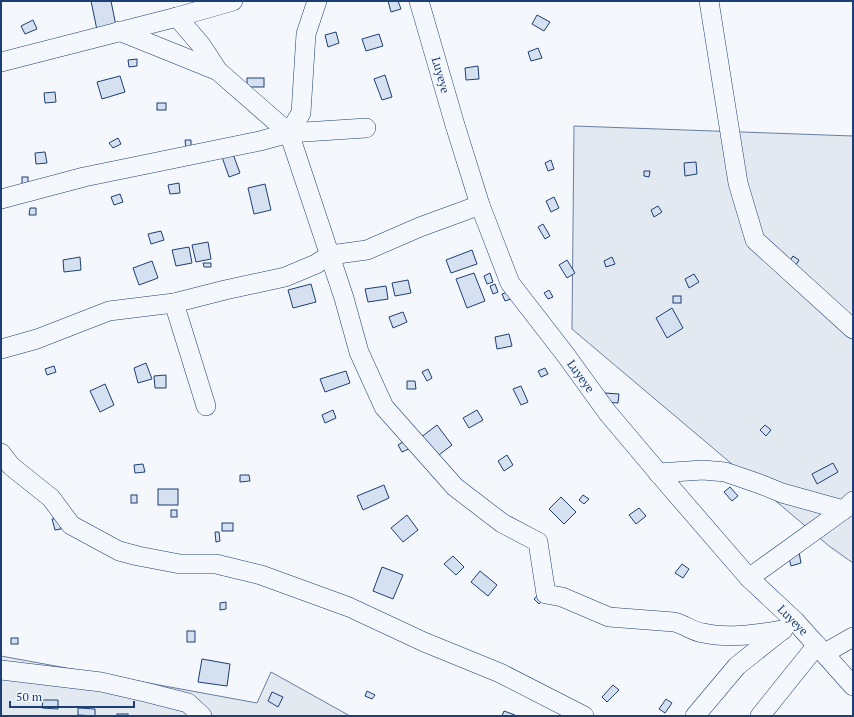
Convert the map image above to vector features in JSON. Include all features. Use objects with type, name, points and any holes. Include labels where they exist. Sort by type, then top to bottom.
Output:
[{"type":"street","points":[[1,62],[177,17],[233,1]]},
{"type":"street","points":[[289,133],[301,113],[306,34],[317,1]]},
{"type":"street","name":"Luyeye","points":[[419,1],[480,205],[510,283],[565,354],[607,412],[658,473],[789,626],[821,649],[853,686]]},
{"type":"street","points":[[709,1],[738,183],[755,240],[853,329]]},
{"type":"street","points":[[177,17],[201,45],[218,71],[289,133],[344,298],[359,352],[384,407],[455,487],[502,524],[538,542],[546,594],[562,597],[609,617],[681,623],[701,633],[746,636],[789,626]]},
{"type":"street","points":[[119,31],[218,71]]},
{"type":"street","points":[[1,199],[84,177],[260,141],[289,133],[366,128]]},
{"type":"street","points":[[1,349],[37,339],[109,311],[174,303],[285,277],[316,264],[330,255],[367,250],[420,227],[480,205]]},
{"type":"street","points":[[174,303],[206,406]]},
{"type":"street","points":[[1,453],[11,466],[51,498],[71,525],[119,551],[180,564],[216,564],[261,575],[349,607],[424,642],[500,673],[584,716]]},
{"type":"street","points":[[658,473],[703,470],[724,472],[782,493],[848,506]]},
{"type":"street","points":[[749,578],[848,506]]},
{"type":"street","points":[[695,716],[737,666],[789,626]]},
{"type":"street","points":[[760,716],[821,649],[853,637]]},
{"type":"street","points":[[1,670],[102,682],[188,703],[202,716]]},
{"type":"shaded area","points":[[574,126],[853,136],[853,563],[829,546],[572,329]]},
{"type":"shaded area","points":[[1,656],[257,703],[271,672],[350,716],[1,716]]},
{"type":"building","points":[[91,1],[111,1],[116,26],[97,30]]},
{"type":"building","points":[[388,1],[398,1],[401,9],[391,12]]},
{"type":"building","points":[[537,15],[550,22],[544,31],[532,24]]},
{"type":"building","points":[[33,20],[37,29],[25,34],[21,26]]},
{"type":"building","points":[[336,32],[339,43],[328,47],[325,35]]},
{"type":"building","points":[[379,34],[383,46],[366,51],[362,39]]},
{"type":"building","points":[[538,48],[542,58],[531,61],[528,52]]},
{"type":"building","points":[[137,59],[137,66],[129,67],[128,60]]},
{"type":"building","points":[[478,66],[479,79],[466,80],[465,68]]},
{"type":"building","points":[[385,75],[392,97],[382,100],[374,79]]},
{"type":"building","points":[[120,76],[125,92],[102,99],[97,82]]},
{"type":"building","points":[[247,78],[264,78],[264,87],[247,87]]},
{"type":"building","points":[[55,92],[56,102],[45,103],[44,93]]},
{"type":"building","points":[[157,103],[166,103],[166,110],[157,110]]},
{"type":"building","points":[[118,138],[121,144],[113,148],[109,143]]},
{"type":"building","points":[[185,140],[191,140],[191,149],[186,149]]},
{"type":"building","points":[[45,152],[47,163],[36,164],[35,153]]},
{"type":"building","points":[[233,154],[240,173],[229,177],[222,157]]},
{"type":"building","points":[[551,160],[554,169],[548,171],[545,163]]},
{"type":"building","points":[[696,162],[697,174],[685,176],[684,163]]},
{"type":"building","points":[[644,171],[650,171],[649,177],[644,176]]},
{"type":"building","points":[[22,177],[28,177],[28,185],[22,185]]},
{"type":"building","points":[[179,183],[180,193],[170,194],[168,185]]},
{"type":"building","points":[[265,184],[271,210],[254,214],[248,188]]},
{"type":"building","points":[[120,194],[123,202],[114,205],[111,197]]},
{"type":"building","points":[[554,197],[559,208],[551,212],[546,201]]},
{"type":"building","points":[[658,206],[662,212],[654,217],[651,210]]},
{"type":"building","points":[[30,208],[36,208],[36,215],[29,215]]},
{"type":"building","points":[[543,224],[550,236],[545,239],[538,227]]},
{"type":"building","points":[[161,231],[164,240],[151,244],[148,234]]},
{"type":"building","points":[[208,242],[211,259],[196,262],[192,245]]},
{"type":"building","points":[[189,247],[192,263],[176,266],[172,250]]},
{"type":"building","points":[[472,250],[477,264],[451,273],[446,260]]},
{"type":"building","points":[[793,256],[799,260],[794,268],[788,264]]},
{"type":"building","points":[[80,257],[81,270],[64,272],[63,260]]},
{"type":"building","points":[[612,257],[615,264],[606,267],[604,261]]},
{"type":"building","points":[[567,260],[575,273],[567,278],[559,265]]},
{"type":"building","points":[[152,261],[158,278],[139,285],[133,268]]},
{"type":"building","points":[[203,263],[211,263],[211,267],[204,267]]},
{"type":"building","points":[[474,273],[485,301],[467,308],[456,279]]},
{"type":"building","points":[[490,273],[493,282],[487,284],[484,276]]},
{"type":"building","points":[[694,274],[699,282],[689,288],[685,279]]},
{"type":"building","points":[[408,280],[411,293],[395,296],[392,283]]},
{"type":"building","points":[[311,284],[316,302],[293,308],[288,290]]},
{"type":"building","points":[[495,284],[498,292],[493,294],[490,286]]},
{"type":"building","points":[[386,286],[388,299],[368,302],[365,289]]},
{"type":"building","points":[[549,290],[553,297],[548,299],[544,293]]},
{"type":"building","points":[[508,292],[511,299],[505,301],[502,294]]},
{"type":"building","points":[[673,296],[681,296],[681,303],[673,303]]},
{"type":"building","points":[[672,308],[683,328],[667,338],[656,318]]},
{"type":"building","points":[[403,312],[407,322],[393,328],[389,317]]},
{"type":"building","points":[[509,334],[512,346],[497,349],[495,337]]},
{"type":"building","points":[[146,363],[152,379],[138,383],[134,368]]},
{"type":"building","points":[[54,366],[56,372],[47,375],[45,369]]},
{"type":"building","points":[[545,368],[548,374],[541,377],[538,371]]},
{"type":"building","points":[[428,369],[432,378],[427,381],[422,372]]},
{"type":"building","points":[[346,371],[350,383],[325,392],[320,379]]},
{"type":"building","points":[[166,375],[166,388],[155,388],[154,376]]},
{"type":"building","points":[[407,381],[415,381],[416,389],[407,389]]},
{"type":"building","points":[[105,384],[114,405],[100,412],[90,391]]},
{"type":"building","points":[[521,386],[528,402],[521,405],[513,389]]},
{"type":"building","points":[[605,393],[619,394],[618,403],[604,402]]},
{"type":"building","points":[[333,410],[336,418],[325,423],[322,415]]},
{"type":"building","points":[[477,410],[483,420],[469,428],[463,418]]},
{"type":"building","points":[[437,425],[452,445],[435,458],[420,438]]},
{"type":"building","points":[[765,425],[771,430],[766,436],[760,430]]},
{"type":"building","points":[[406,440],[411,448],[402,452],[398,445]]},
{"type":"building","points":[[507,455],[513,465],[504,471],[498,461]]},
{"type":"building","points":[[833,463],[838,472],[817,484],[812,474]]},
{"type":"building","points":[[143,464],[145,472],[135,473],[134,465]]},
{"type":"building","points":[[240,475],[249,475],[250,481],[240,482]]},
{"type":"building","points":[[384,485],[389,498],[363,510],[357,496]]},
{"type":"building","points":[[730,487],[738,496],[732,501],[724,492]]},
{"type":"building","points":[[158,489],[178,489],[178,505],[158,505]]},
{"type":"building","points":[[131,495],[137,495],[137,503],[131,503]]},
{"type":"building","points":[[583,495],[589,499],[584,504],[579,500]]},
{"type":"building","points":[[561,497],[576,512],[564,524],[549,509]]},
{"type":"building","points":[[639,508],[646,516],[636,524],[629,515]]},
{"type":"building","points":[[171,510],[177,510],[177,517],[171,517]]},
{"type":"building","points":[[407,515],[418,530],[403,542],[391,528]]},
{"type":"building","points":[[59,518],[61,529],[55,530],[52,519]]},
{"type":"building","points":[[222,523],[233,523],[233,531],[222,531]]},
{"type":"building","points":[[215,532],[219,532],[220,541],[216,542]]},
{"type":"building","points":[[799,552],[801,563],[791,566],[788,554]]},
{"type":"building","points":[[453,556],[464,567],[456,575],[444,564]]},
{"type":"building","points":[[682,564],[689,569],[683,578],[675,573]]},
{"type":"building","points":[[382,567],[403,575],[393,599],[373,591]]},
{"type":"building","points":[[480,571],[497,585],[488,596],[471,582]]},
{"type":"building","points":[[539,594],[544,599],[539,604],[534,599]]},
{"type":"building","points":[[226,602],[226,609],[220,610],[220,603]]},
{"type":"building","points":[[187,631],[195,631],[195,642],[187,642]]},
{"type":"building","points":[[11,638],[18,638],[18,644],[11,644]]},
{"type":"building","points":[[202,659],[230,664],[227,686],[198,682]]},
{"type":"building","points":[[613,685],[619,690],[607,702],[602,697]]},
{"type":"building","points":[[367,691],[375,695],[372,699],[365,696]]},
{"type":"building","points":[[272,692],[283,697],[278,707],[268,701]]},
{"type":"building","points":[[666,699],[672,703],[665,713],[659,709]]},
{"type":"building","points":[[43,700],[58,700],[58,709],[42,708]]},
{"type":"building","points":[[78,708],[95,709],[95,716],[78,715]]},
{"type":"building","points":[[504,711],[515,715],[515,716],[502,716]]},
{"type":"building","points":[[117,714],[128,714],[128,716],[117,716]]}]
